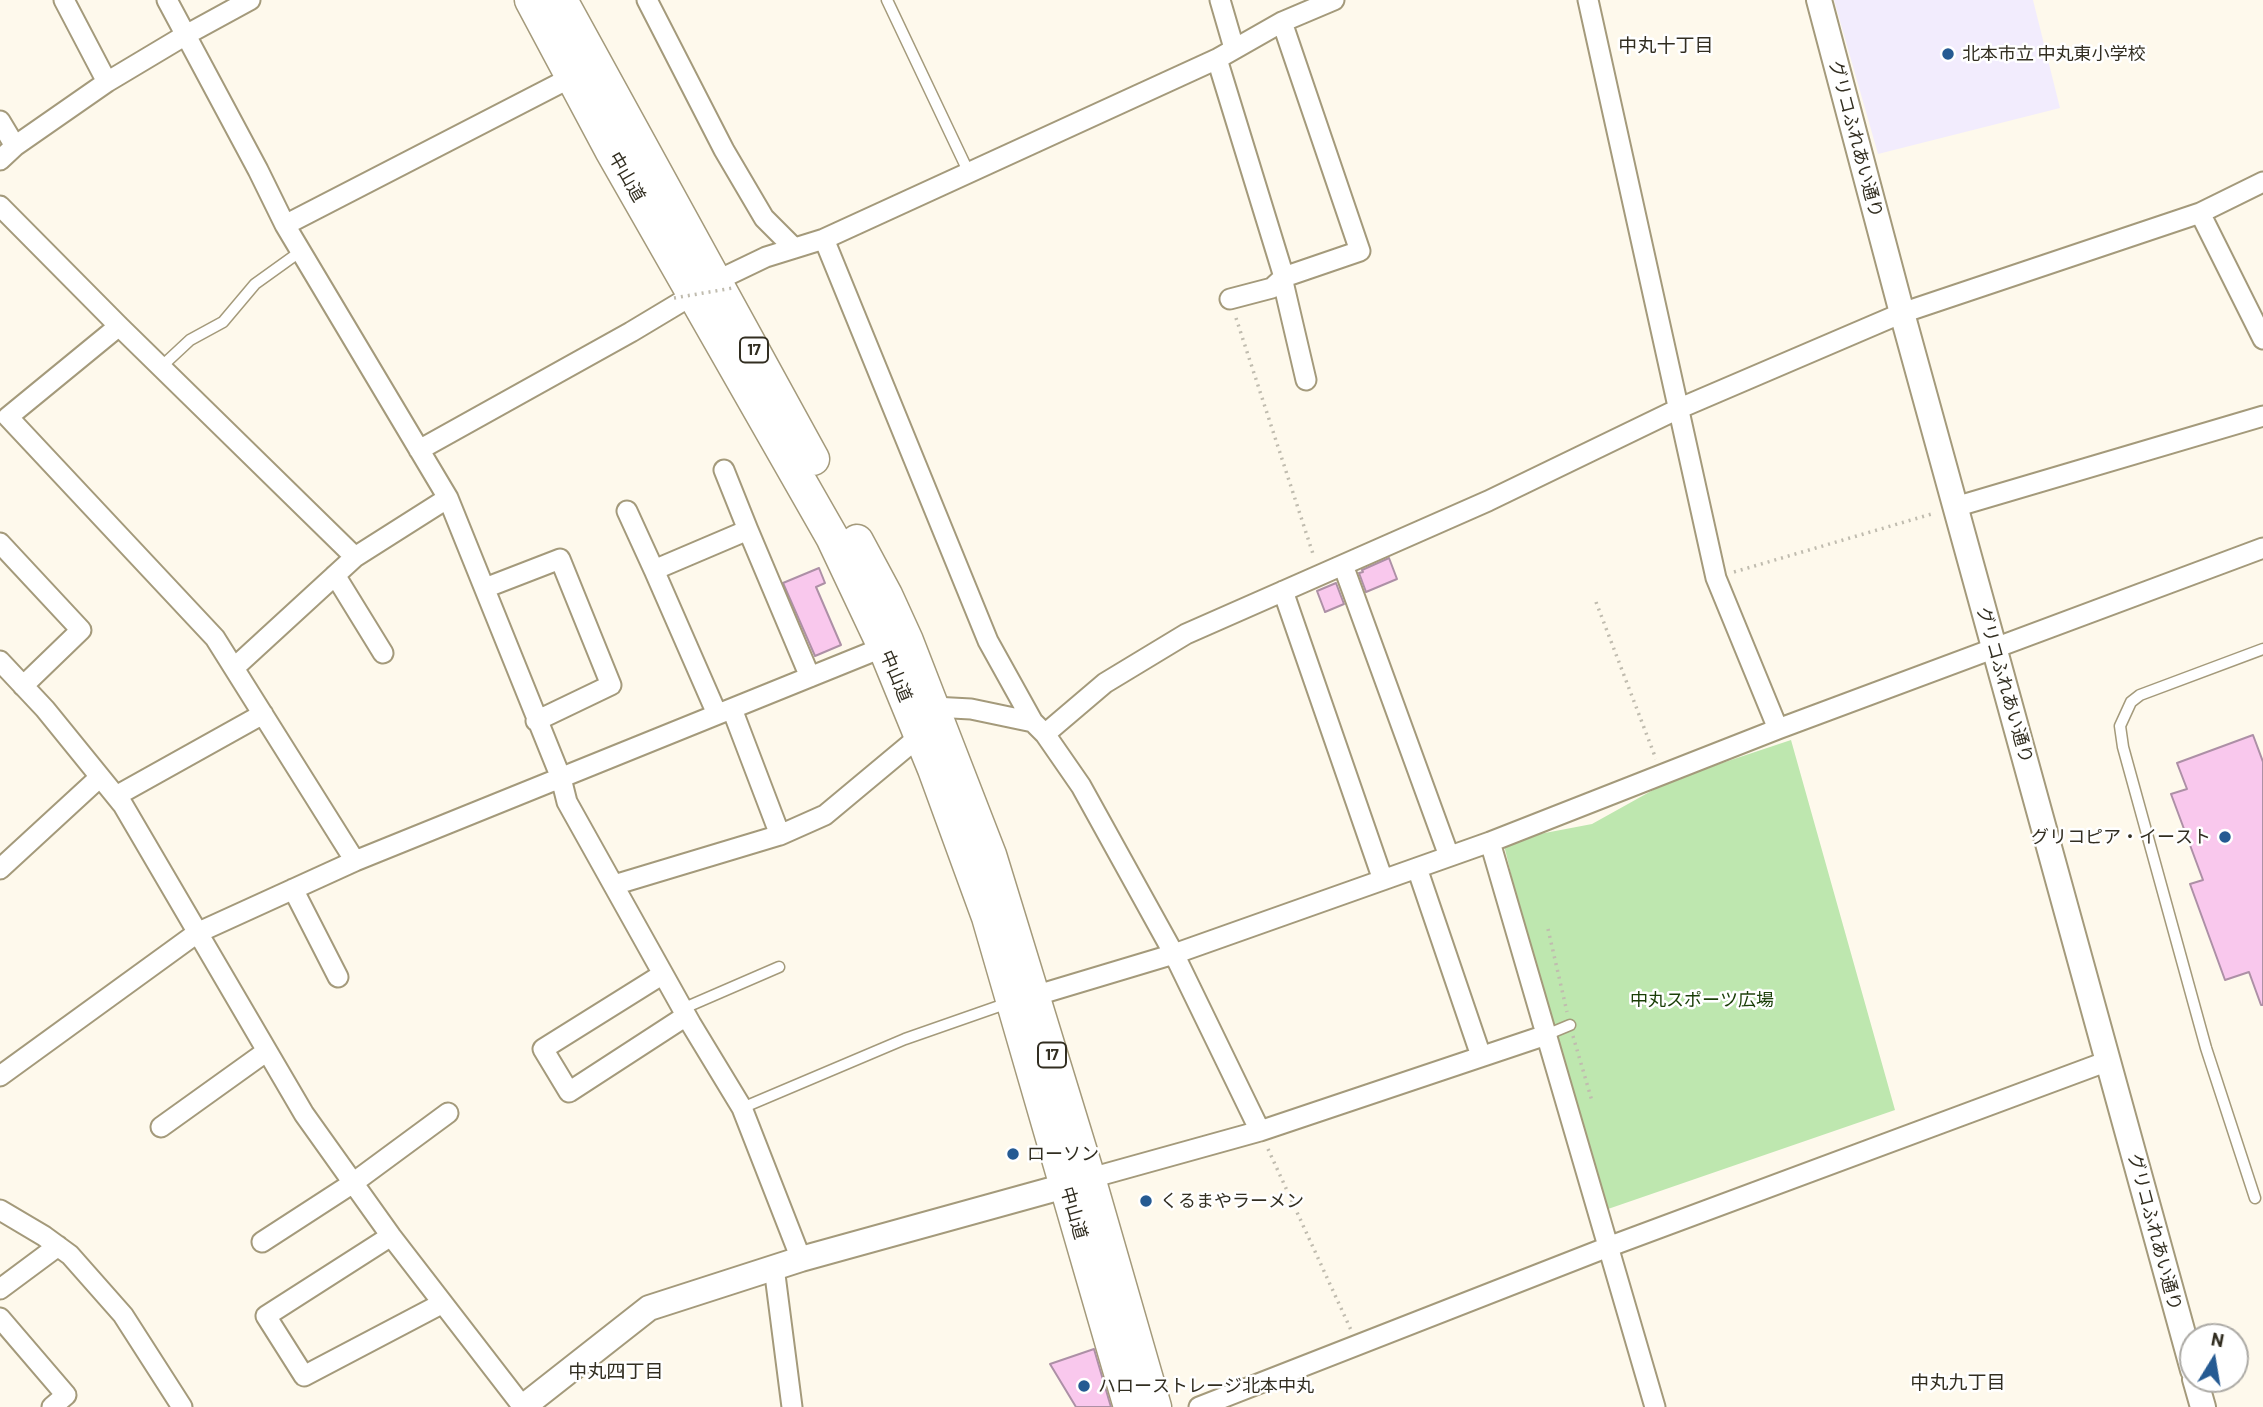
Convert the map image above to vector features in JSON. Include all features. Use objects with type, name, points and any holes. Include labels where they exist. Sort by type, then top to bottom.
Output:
[{"type":"highway","name":"中山道","points":[[531,0],[611,150],[704,290],[886,595],[990,855],[1023,999],[1077,1182],[1155,1407]]},
{"type":"highway","name":"中山道","points":[[561,0],[645,157],[704,290],[832,537],[884,647],[921,736],[988,917],[1023,999]]},
{"type":"highway","name":"中山道","points":[[1077,1182],[1130,1407]]},
{"type":"street","points":[[64,0],[107,82]]},
{"type":"street","points":[[167,0],[285,225],[448,498],[561,778],[567,802],[684,1013],[741,1108],[801,1259]]},
{"type":"street","points":[[0,160],[15,146],[107,82],[250,0]]},
{"type":"street","points":[[647,0],[724,150],[764,218],[794,248]]},
{"type":"street","points":[[1220,0],[1234,48]]},
{"type":"street","points":[[419,450],[766,257],[824,239],[1217,59],[1282,22],[1334,0]]},
{"type":"street","points":[[1588,0],[1716,578],[1778,729]]},
{"type":"street","name":"グリコふれあい通り","points":[[1819,0],[1902,313],[2180,1323]]},
{"type":"street","points":[[1230,299],[1272,288],[1284,277],[1360,251],[1282,22]]},
{"type":"street","points":[[1217,59],[1284,277],[1306,380]]},
{"type":"street","points":[[285,225],[572,77]]},
{"type":"street","points":[[0,121],[15,146]]},
{"type":"street","points":[[933,707],[971,709],[1039,728],[1105,683],[1186,634],[1488,501],[1678,408],[1902,313],[2200,213],[2263,182]]},
{"type":"street","points":[[0,206],[355,557]]},
{"type":"street","points":[[2200,213],[2263,339]]},
{"type":"street","points":[[824,239],[988,641],[1039,728],[1081,786],[1174,954],[1259,1131]]},
{"type":"street","points":[[119,326],[8,417],[215,638],[355,861]]},
{"type":"street","points":[[1955,507],[2263,416]]},
{"type":"street","points":[[724,470],[810,677]]},
{"type":"street","points":[[234,668],[355,557],[448,498]]},
{"type":"street","points":[[627,511],[725,712],[780,835]]},
{"type":"street","points":[[654,570],[748,530]]},
{"type":"street","points":[[0,543],[81,630],[23,686]]},
{"type":"street","points":[[1023,999],[1174,954],[1490,842],[1778,729],[2263,548]]},
{"type":"street","points":[[485,588],[560,559],[611,685],[536,721]]},
{"type":"street","points":[[1343,565],[1449,856]]},
{"type":"street","points":[[335,575],[383,653]]},
{"type":"street","points":[[1283,591],[1383,880]]},
{"type":"street","points":[[0,1076],[197,933],[355,861],[884,647]]},
{"type":"street","points":[[0,661],[116,796],[158,862],[304,1114],[441,1304],[523,1407],[649,1308],[801,1259],[1259,1131],[1546,1035]]},
{"type":"street","points":[[116,796],[262,714]]},
{"type":"street","points":[[614,886],[780,835],[825,815],[921,736]]},
{"type":"street","points":[[0,869],[100,777]]},
{"type":"street","points":[[1490,842],[1655,1407]]},
{"type":"street","points":[[1418,867],[1481,1056]]},
{"type":"street","points":[[293,889],[338,977]]},
{"type":"street","points":[[663,974],[543,1049],[569,1092],[684,1013]]},
{"type":"street","points":[[161,1127],[267,1051]]},
{"type":"street","points":[[1199,1407],[1608,1247],[2108,1061]]},
{"type":"street","points":[[262,1242],[353,1183],[448,1113]]},
{"type":"street","points":[[0,1210],[70,1255],[123,1315],[182,1407]]},
{"type":"street","points":[[391,1236],[265,1316],[304,1376],[441,1304]]},
{"type":"street","points":[[0,1289],[58,1246]]},
{"type":"street","points":[[774,1268],[792,1407]]},
{"type":"street","points":[[0,1318],[66,1395],[52,1407]]},
{"type":"lane","points":[[887,0],[969,173]]},
{"type":"lane","points":[[160,367],[190,340],[223,322],[255,284],[301,251]]},
{"type":"lane","points":[[2255,1198],[2206,1048],[2123,747],[2120,726],[2131,702],[2140,695],[2263,649]]},
{"type":"lane","points":[[684,1013],[779,967]]},
{"type":"lane","points":[[741,1108],[905,1039],[1023,999]]},
{"type":"lane","points":[[1546,1035],[1570,1025]]},
{"type":"path","points":[[1230,299],[1320,574]]},
{"type":"path","points":[[1716,578],[1955,507]]},
{"type":"path","points":[[1596,602],[1661,774]]},
{"type":"path","points":[[1548,929],[1567,1010]]},
{"type":"path","points":[[1576,1047],[1592,1101]]},
{"type":"path","points":[[1259,1131],[1357,1345]]},
{"type":"shaded area","name":"北本市立 中丸東小学校","points":[[1834,0],[2033,0],[2060,108],[1878,154]]},
{"type":"green space","name":"中丸スポーツ広場","points":[[1791,740],[1895,1110],[1608,1209],[1552,1044],[1503,841],[1592,824],[1671,780]]},
{"type":"building","points":[[1389,558],[1397,579],[1366,592],[1359,573]]},
{"type":"building","points":[[819,568],[825,583],[816,587],[841,645],[815,656],[783,583]]},
{"type":"building","points":[[1336,583],[1344,604],[1325,612],[1317,591]]},
{"type":"building","name":"グリコピア・イースト","points":[[2253,735],[2263,762],[2263,1005],[2249,972],[2225,980],[2190,884],[2203,880],[2171,794],[2187,789],[2177,763]]},
{"type":"building","name":"ハローストレージ北本中丸","points":[[1094,1349],[1111,1407],[1076,1407],[1050,1364]]},
{"type":"place","name":"北本市立 中丸東小学校","points":[[1948,54]]},
{"type":"place","name":"グリコピア・イースト","points":[[2225,837]]},
{"type":"place","name":"ローソン","points":[[1013,1154]]},
{"type":"place","name":"くるまやラーメン","points":[[1146,1201]]},
{"type":"place","name":"ハローストレージ北本中丸","points":[[1084,1386]]},
{"type":"district","name":"中丸十丁目","points":[[1666,46]]},
{"type":"district","name":"中丸四丁目","points":[[616,1372]]},
{"type":"district","name":"中丸九丁目","points":[[1958,1383]]}]
